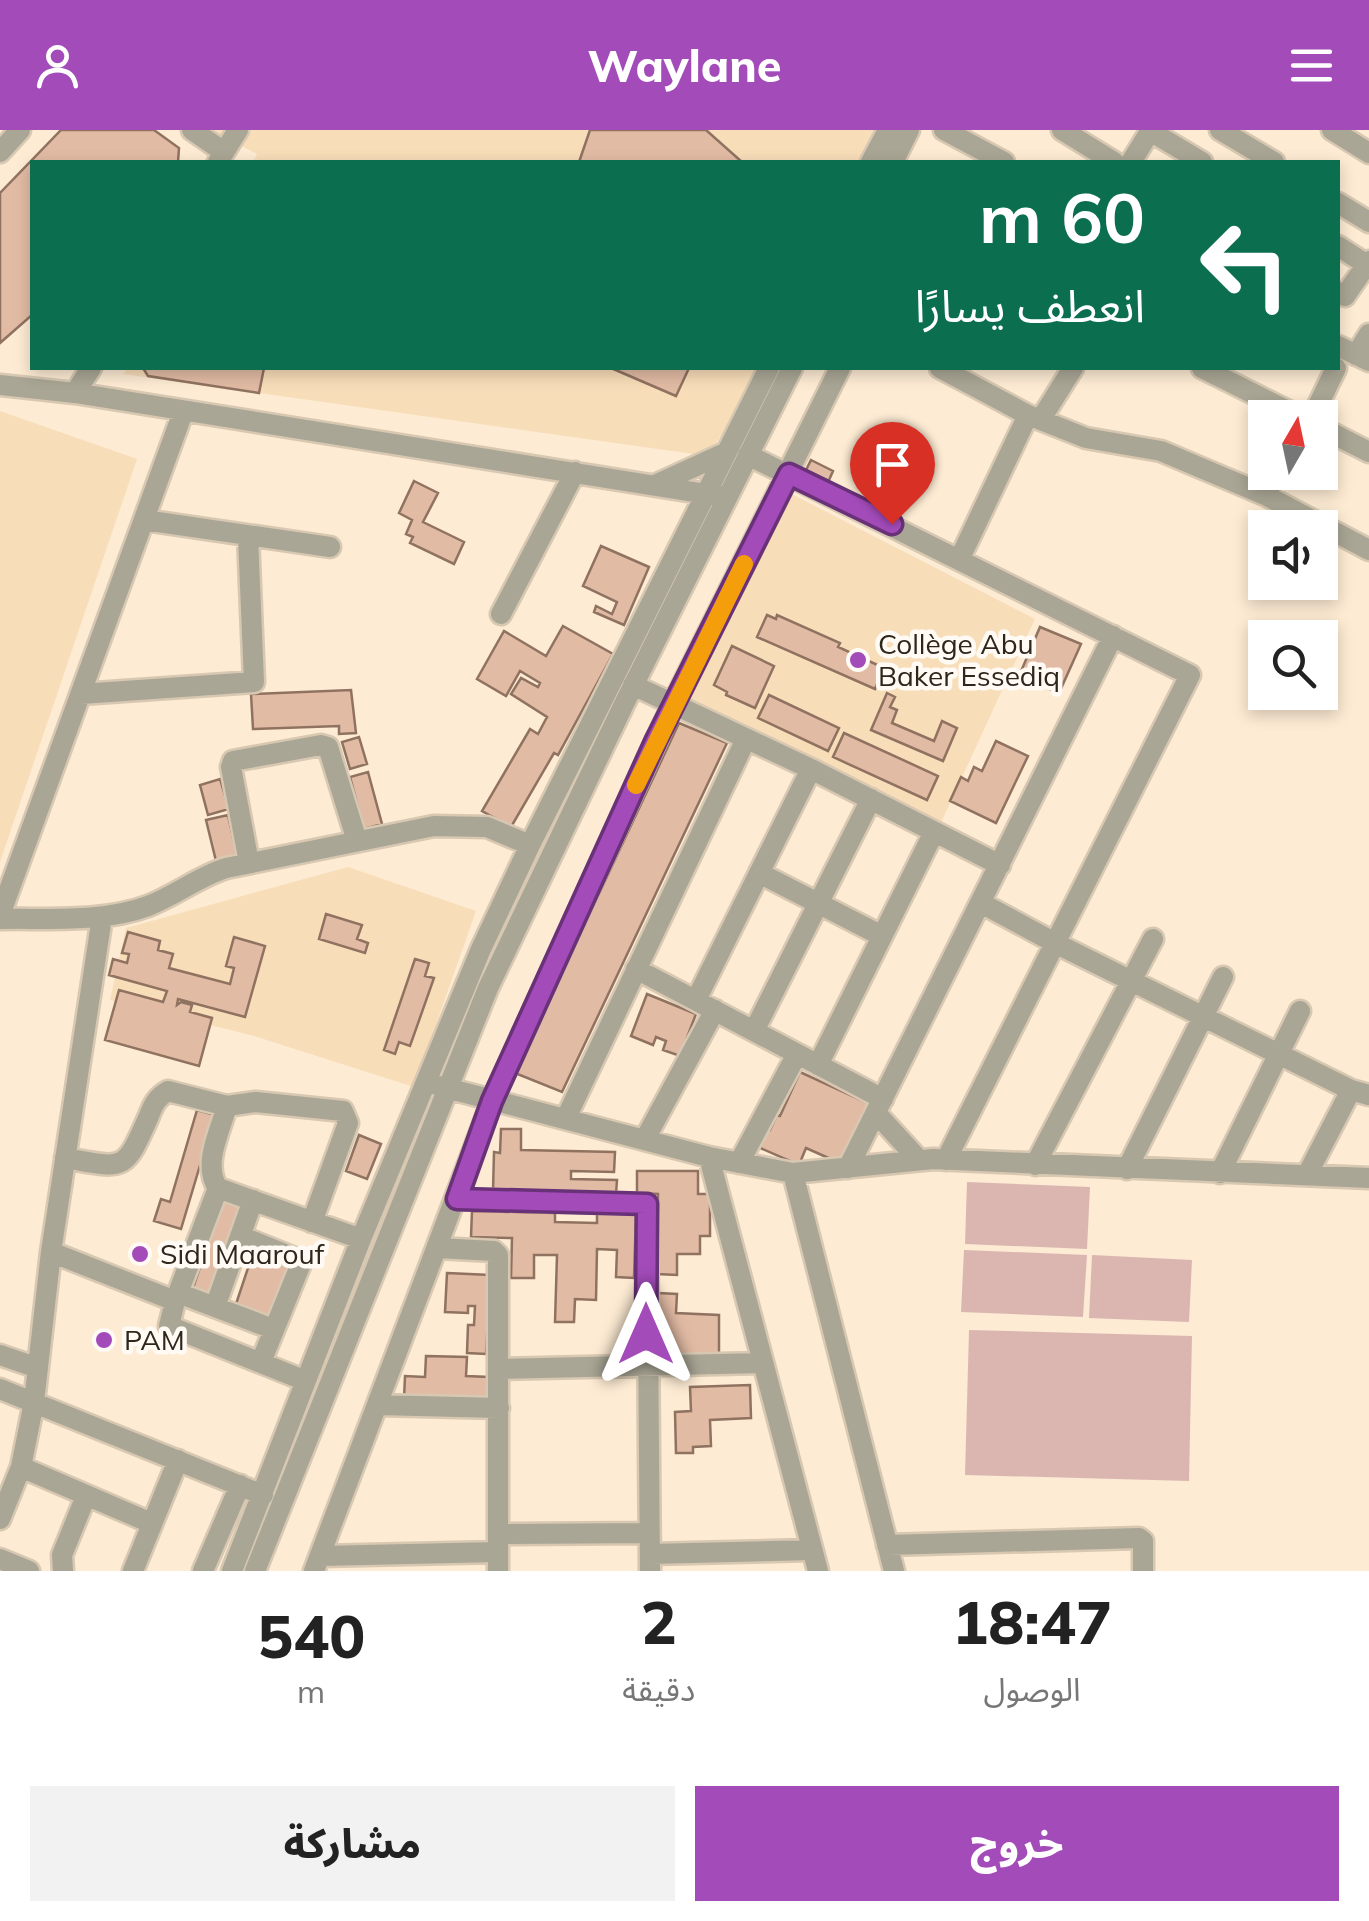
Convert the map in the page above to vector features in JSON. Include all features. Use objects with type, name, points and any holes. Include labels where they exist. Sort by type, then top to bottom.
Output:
[{"type":"street","points":[[0,152],[20,130]]},
{"type":"street","points":[[192,130],[221,157],[238,130]]},
{"type":"street","points":[[872,160],[888,130]]},
{"type":"street","points":[[894,160],[909,130]]},
{"type":"street","points":[[1062,130],[1111,160]]},
{"type":"street","points":[[1092,149],[1104,130]]},
{"type":"street","points":[[1220,130],[1271,160]]},
{"type":"street","points":[[1332,130],[1369,154]]},
{"type":"street","points":[[1131,160],[1151,131],[1199,160]]},
{"type":"street","points":[[957,133],[1001,160]]},
{"type":"street","points":[[1340,203],[1369,222]]},
{"type":"street","points":[[1340,247],[1368,263],[1340,299]]},
{"type":"street","points":[[1347,357],[1369,334]]},
{"type":"street","points":[[75,393],[90,370]]},
{"type":"street","points":[[255,1571],[273,1487],[306,1380],[361,1239],[728,497],[738,453],[768,370]]},
{"type":"street","points":[[232,1571],[273,1487],[438,1086],[481,949],[706,494],[738,453],[791,370]]},
{"type":"street","points":[[708,1157],[815,1561],[650,1553],[498,1553],[317,1564],[492,1101],[673,704],[839,370]]},
{"type":"street","points":[[944,370],[1035,417],[1103,443],[1161,451],[1265,495],[1369,550]]},
{"type":"street","points":[[960,558],[1035,417],[1071,370]]},
{"type":"street","points":[[1207,370],[1266,400]]},
{"type":"street","points":[[1322,400],[1340,370]]},
{"type":"street","points":[[0,384],[728,497]]},
{"type":"street","points":[[183,412],[0,917],[102,917],[150,905],[204,875],[434,826],[464,824],[487,828],[530,844]]},
{"type":"street","points":[[1338,436],[1369,452]]},
{"type":"street","points":[[657,484],[738,453],[789,474],[1189,672],[1190,678],[946,1160]]},
{"type":"street","points":[[501,614],[575,472]]},
{"type":"street","points":[[1265,495],[1268,490]]},
{"type":"street","points":[[144,520],[330,547]]},
{"type":"street","points":[[81,694],[254,682],[248,536]]},
{"type":"street","points":[[848,1168],[1113,636]]},
{"type":"street","points":[[634,685],[1000,865]]},
{"type":"street","points":[[566,1118],[746,738]]},
{"type":"street","points":[[249,864],[233,762],[321,745],[328,747],[357,842]]},
{"type":"street","points":[[696,1000],[810,769]]},
{"type":"street","points":[[754,1031],[871,799]]},
{"type":"street","points":[[818,1065],[934,832]]},
{"type":"street","points":[[759,873],[882,936]]},
{"type":"street","points":[[981,903],[1203,1018],[1360,1092],[1307,1175]]},
{"type":"street","points":[[0,1518],[21,1468],[34,1402],[51,1252],[102,917]]},
{"type":"street","points":[[1035,1165],[1153,939]]},
{"type":"street","points":[[636,968],[818,1065],[880,1106],[919,1160]]},
{"type":"street","points":[[1127,1169],[1223,977]]},
{"type":"street","points":[[645,1140],[715,1010]]},
{"type":"street","points":[[1220,1174],[1300,1011]]},
{"type":"street","points":[[739,1162],[797,1054]]},
{"type":"street","points":[[438,1086],[708,1157],[792,1173],[946,1160],[1369,1178]]},
{"type":"street","points":[[65,1158],[108,1165],[130,1158],[156,1099],[168,1092],[227,1106],[256,1102],[338,1110],[346,1114],[348,1123],[312,1222]]},
{"type":"street","points":[[227,1106],[210,1171],[218,1188],[361,1239]]},
{"type":"street","points":[[792,1173],[894,1571]]},
{"type":"street","points":[[218,1188],[168,1324],[306,1380]]},
{"type":"street","points":[[457,1199],[647,1204],[650,1553]]},
{"type":"street","points":[[215,1307],[253,1200]]},
{"type":"street","points":[[240,1236],[302,1260],[260,1362]]},
{"type":"street","points":[[438,1248],[497,1252],[498,1553]]},
{"type":"street","points":[[51,1252],[273,1329]]},
{"type":"street","points":[[0,1354],[38,1368]]},
{"type":"street","points":[[500,1368],[763,1363]]},
{"type":"street","points":[[0,1389],[240,1486],[273,1487]]},
{"type":"street","points":[[378,1406],[499,1408]]},
{"type":"street","points":[[133,1571],[178,1460]]},
{"type":"street","points":[[21,1468],[151,1522]]},
{"type":"street","points":[[203,1571],[240,1486]]},
{"type":"street","points":[[63,1571],[62,1556],[86,1496]]},
{"type":"street","points":[[887,1545],[1139,1538],[1143,1541],[1143,1571]]},
{"type":"street","points":[[0,1559],[29,1571]]},
{"type":"shaded area","points":[[210,130],[913,130],[893,160],[254,160],[257,154]]},
{"type":"shaded area","points":[[126,370],[763,370],[708,456],[123,374]]},
{"type":"shaded area","points":[[0,411],[137,459],[0,862]]},
{"type":"shaded area","name":"Collège Abu Baker Essediq","points":[[784,490],[1035,619],[939,827],[680,701]]},
{"type":"shaded area","points":[[348,867],[476,911],[414,1087],[254,1036],[110,1000],[126,928]]},
{"type":"shaded area","points":[[967,1182],[1090,1187],[1087,1249],[965,1244]]},
{"type":"shaded area","points":[[964,1250],[1087,1255],[1083,1317],[961,1312]]},
{"type":"shaded area","points":[[1092,1255],[1192,1260],[1189,1322],[1089,1318]]},
{"type":"shaded area","points":[[969,1330],[1192,1336],[1189,1481],[965,1475]]},
{"type":"building","points":[[61,130],[154,130],[179,148],[178,160],[32,160]]},
{"type":"building","points":[[590,130],[706,130],[740,160],[580,160]]},
{"type":"building","points":[[30,162],[30,317],[0,343],[0,193]]},
{"type":"building","points":[[144,370],[264,370],[259,393],[148,376]]},
{"type":"building","points":[[616,370],[688,370],[676,396]]},
{"type":"building","points":[[811,460],[833,471],[825,489],[802,478]]},
{"type":"building","points":[[414,481],[438,493],[423,522],[464,542],[454,564],[410,543],[413,537],[406,534],[412,520],[399,513]]},
{"type":"building","points":[[601,546],[649,567],[624,625],[594,612],[596,606],[612,614],[617,602],[583,586]]},
{"type":"building","points":[[767,615],[776,619],[777,615],[840,643],[838,647],[884,668],[875,689],[757,637]]},
{"type":"building","points":[[563,626],[613,654],[558,755],[554,753],[511,827],[482,811],[530,729],[538,734],[547,717],[511,694],[521,678],[538,687],[540,683],[520,671],[506,696],[477,679],[504,631],[546,656]]},
{"type":"building","points":[[1040,627],[1081,644],[1059,693],[1019,676]]},
{"type":"building","points":[[732,646],[774,666],[755,708],[714,685]]},
{"type":"building","points":[[351,690],[356,733],[339,734],[339,726],[253,729],[251,694]]},
{"type":"building","points":[[887,693],[895,697],[890,707],[897,710],[892,723],[934,741],[942,721],[957,728],[943,761],[871,730]]},
{"type":"building","points":[[769,695],[839,728],[828,751],[758,718]]},
{"type":"building","points":[[679,723],[727,743],[562,1092],[515,1073]]},
{"type":"building","points":[[844,733],[938,776],[927,800],[833,757]]},
{"type":"building","points":[[359,737],[367,764],[350,769],[342,742]]},
{"type":"building","points":[[996,741],[1028,756],[996,823],[950,801],[961,777],[968,781],[974,767],[982,771]]},
{"type":"building","points":[[368,772],[382,824],[364,829],[350,777]]},
{"type":"building","points":[[220,779],[229,809],[208,815],[200,785]]},
{"type":"building","points":[[228,815],[237,856],[216,861],[206,820]]},
{"type":"building","points":[[326,914],[362,925],[357,939],[368,943],[365,953],[319,939]]},
{"type":"building","points":[[128,932],[160,941],[158,950],[173,954],[169,968],[230,984],[234,968],[226,966],[234,937],[265,946],[245,1017],[178,999],[177,1005],[192,1005],[190,1012],[212,1018],[199,1066],[105,1040],[119,990],[163,1002],[167,991],[109,975],[113,959],[127,963],[129,954],[122,953]]},
{"type":"building","points":[[415,959],[429,963],[425,976],[434,978],[410,1046],[399,1042],[395,1054],[384,1050]]},
{"type":"building","points":[[647,994],[696,1014],[680,1056],[663,1050],[666,1041],[656,1037],[653,1045],[631,1036]]},
{"type":"building","points":[[800,1072],[870,1104],[842,1164],[806,1148],[799,1165],[758,1147],[767,1128],[770,1130],[777,1115],[780,1116]]},
{"type":"building","points":[[197,1110],[215,1115],[181,1229],[154,1221],[161,1199],[170,1202]]},
{"type":"building","points":[[501,1129],[521,1129],[521,1150],[615,1152],[614,1172],[571,1171],[571,1179],[617,1180],[616,1194],[493,1191],[494,1152],[500,1153]]},
{"type":"building","points":[[359,1135],[381,1144],[367,1179],[346,1171]]},
{"type":"building","points":[[637,1171],[698,1171],[698,1194],[710,1194],[710,1236],[700,1236],[700,1254],[677,1254],[677,1275],[657,1274],[658,1194],[637,1193]]},
{"type":"building","points":[[223,1199],[242,1205],[211,1297],[192,1291]]},
{"type":"building","points":[[472,1211],[555,1213],[555,1222],[597,1223],[597,1212],[636,1213],[634,1278],[616,1277],[617,1250],[597,1249],[596,1300],[575,1299],[574,1322],[555,1322],[557,1255],[534,1255],[534,1278],[511,1278],[512,1238],[471,1237]]},
{"type":"building","points":[[254,1250],[290,1263],[271,1319],[235,1307]]},
{"type":"building","points":[[447,1273],[490,1275],[486,1354],[467,1353],[468,1325],[474,1325],[475,1306],[468,1306],[468,1313],[445,1312]]},
{"type":"building","points":[[658,1293],[677,1294],[676,1313],[719,1315],[719,1359],[657,1358]]},
{"type":"building","points":[[426,1356],[467,1357],[466,1376],[489,1377],[488,1403],[404,1399],[405,1376],[425,1377]]},
{"type":"building","points":[[750,1385],[751,1418],[710,1420],[711,1446],[693,1447],[693,1453],[676,1453],[675,1412],[691,1411],[690,1387]]},
{"type":"slow traffic","points":[[636,785],[744,564]]},
{"type":"place","name":"Collège Abu Baker Essediq","points":[[858,660]]},
{"type":"place","name":"Sidi Maarouf","points":[[140,1254]]},
{"type":"place","name":"PAM","points":[[104,1340]]},
{"type":"route","points":[[646,1334],[647,1204],[457,1199],[492,1101],[656,740],[789,474],[892,524]]}]
